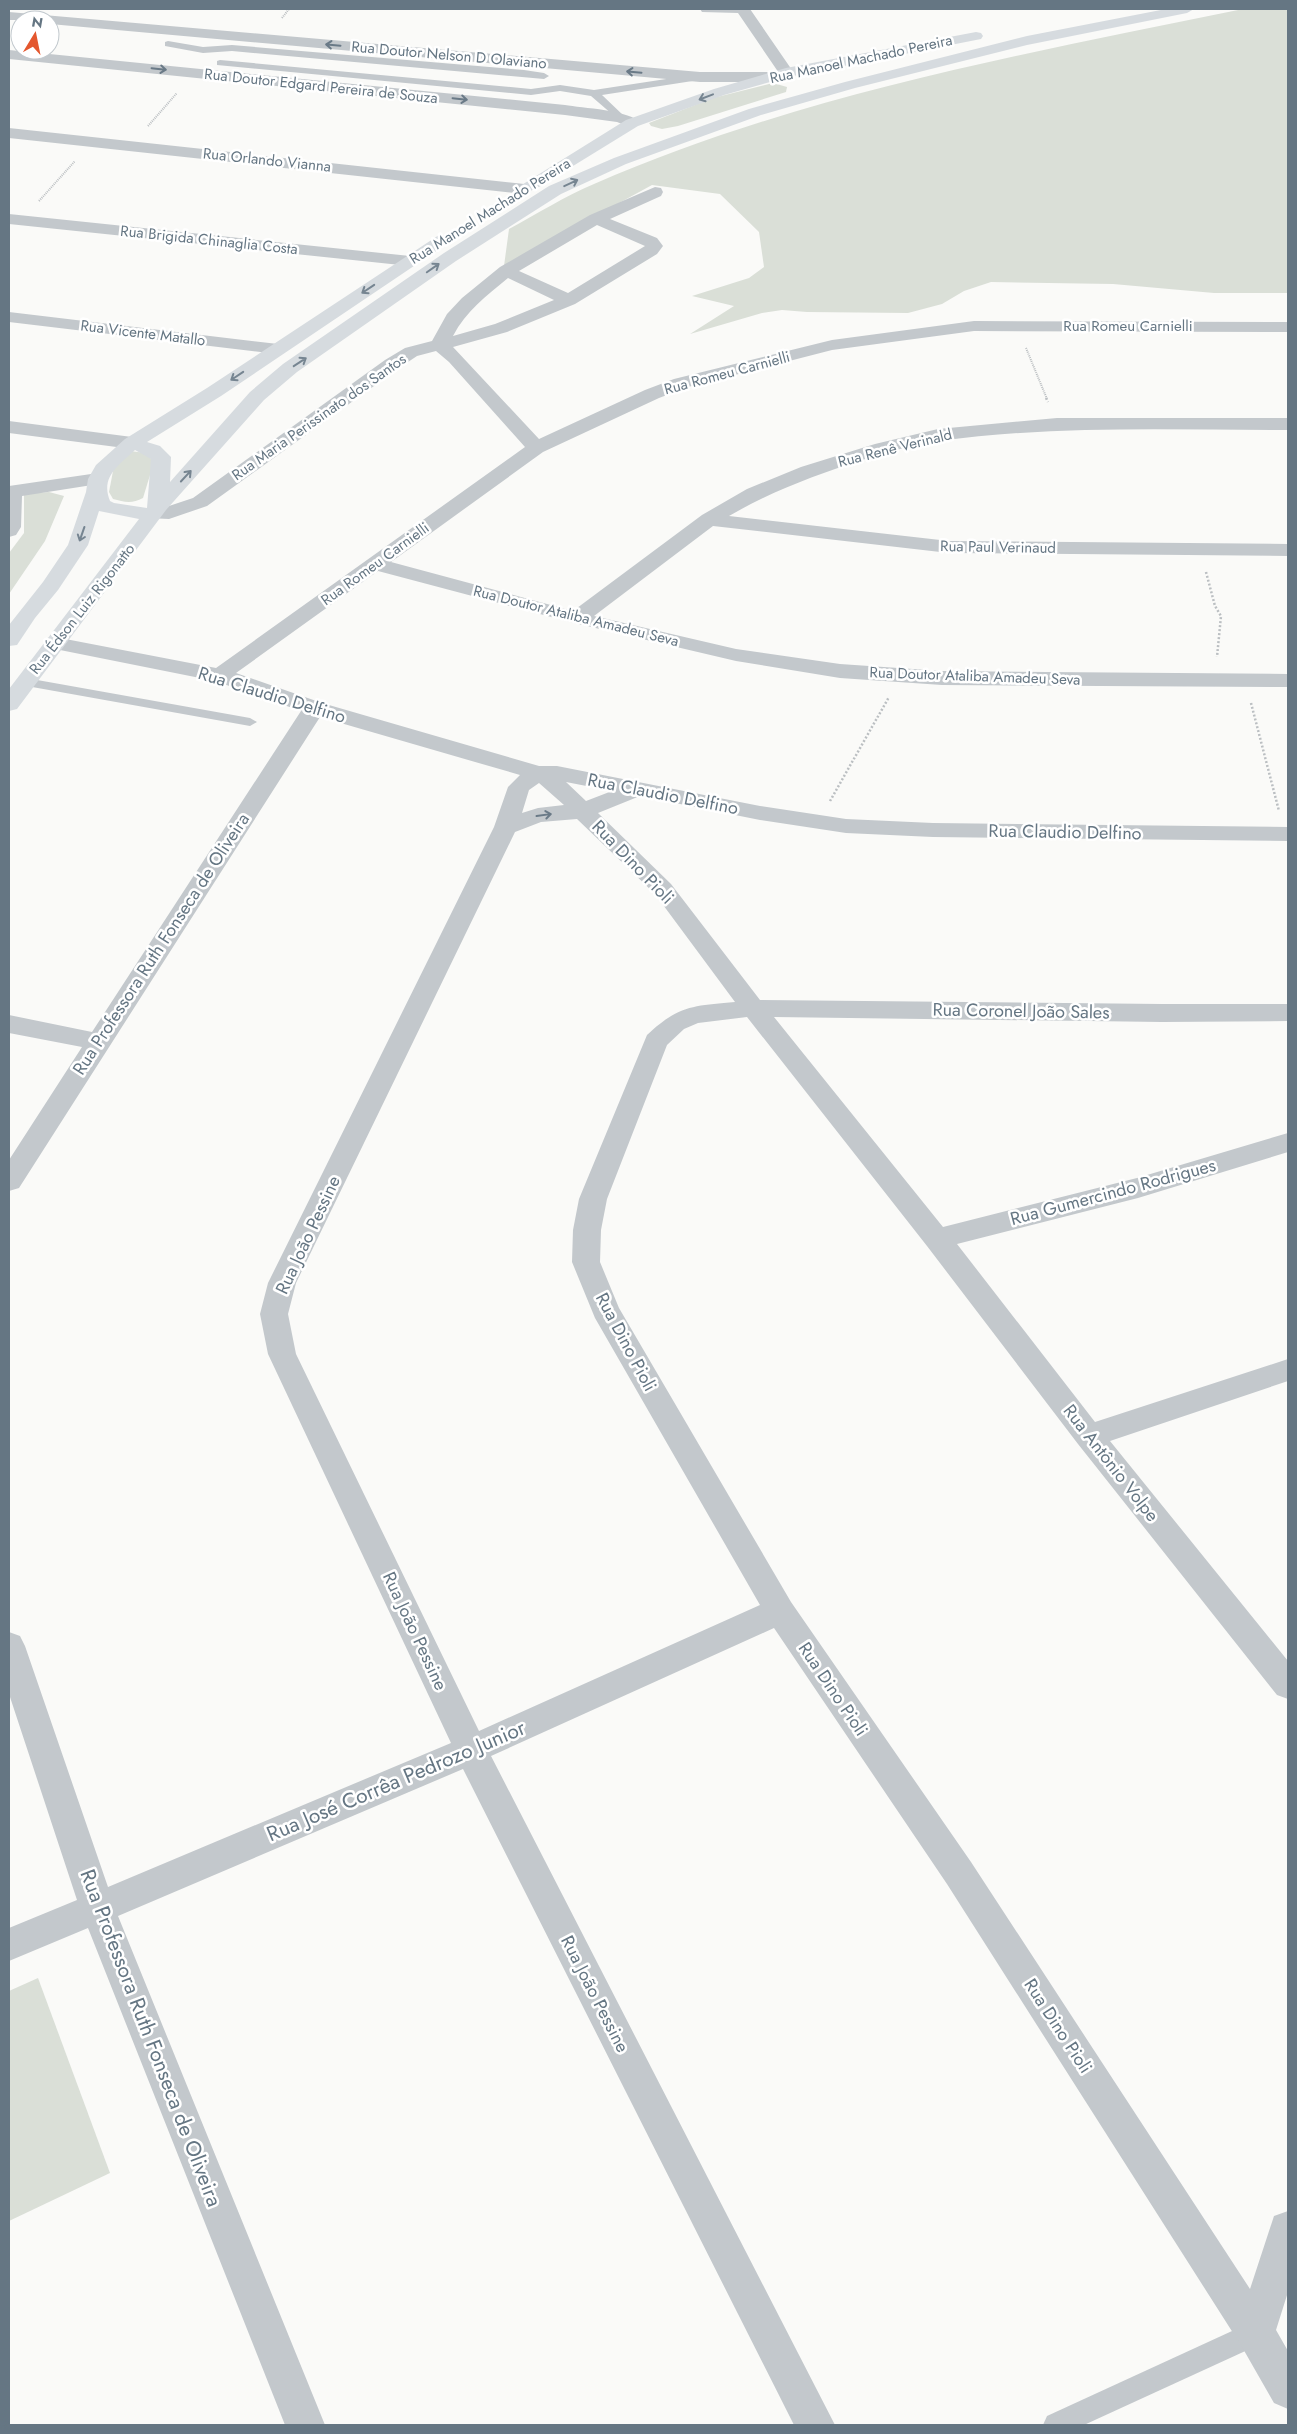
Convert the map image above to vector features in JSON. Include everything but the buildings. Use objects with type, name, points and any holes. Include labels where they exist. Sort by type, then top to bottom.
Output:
[{"type":"main road","points":[[1018,28],[1115,9]]},
{"type":"main road","name":"Rua Manoel Machado Pereira","points":[[157,510],[257,396],[290,368],[450,257],[555,190],[612,164],[755,112],[850,85],[1026,41],[1187,9]]},
{"type":"main road","name":"Rua Manoel Machado Pereira","points":[[500,204],[626,121],[778,75],[990,33]]},
{"type":"main road","points":[[755,112],[776,102],[795,86],[794,81],[778,75]]},
{"type":"main road","points":[[626,121],[665,133],[691,135]]},
{"type":"main road","name":"Rua Manoel Machado Pereira","points":[[9,640],[27,614],[51,586],[78,546],[103,469],[132,442],[459,230]]},
{"type":"main road","points":[[97,485],[101,505],[118,512],[157,510],[161,458],[153,450],[132,442]]},
{"type":"main road","name":"Rua Édson Luiz Rigonatto","points":[[9,704],[157,510]]},
{"type":"main road","points":[[27,614],[30,630],[41,638],[55,643]]},
{"type":"street","points":[[716,9],[737,9]]},
{"type":"street","points":[[743,9],[778,75]]},
{"type":"street","name":"Rua Doutor Nelson D Olaviano","points":[[9,16],[700,77],[778,75]]},
{"type":"street","name":"Rua Doutor Nelson D Olaviano","points":[[76,48],[105,29],[127,27]]},
{"type":"street","points":[[96,62],[148,51],[168,44],[163,34],[152,28]]},
{"type":"street","name":"Rua Doutor Edgard Pereira de Souza","points":[[9,54],[76,48],[96,62],[565,110],[626,121]]},
{"type":"street","name":"Rua Orlando Vianna","points":[[9,133],[524,189]]},
{"type":"street","points":[[439,346],[453,318],[468,302],[506,271],[596,219],[655,192]]},
{"type":"street","name":"Rua Brigida Chinaglia Costa","points":[[15,219],[410,261]]},
{"type":"street","points":[[439,346],[501,328],[569,300],[651,250],[654,246],[651,242],[596,219]]},
{"type":"street","points":[[506,271],[569,300]]},
{"type":"street","name":"Rua Vicente Matallo","points":[[9,317],[278,349]]},
{"type":"street","name":"Rua Romeu Carnielli","points":[[220,675],[536,448],[652,394],[681,383],[832,345],[974,326],[1288,327]]},
{"type":"street","points":[[439,346],[455,358],[536,448]]},
{"type":"street","name":"Rua Maria Perissinato dos Santos","points":[[157,510],[169,513],[200,502],[392,364],[412,352],[439,346]]},
{"type":"street","name":"Rua Renê Verinald","points":[[577,618],[709,519],[754,493],[808,471],[882,448],[938,435],[1057,424],[1288,424]]},
{"type":"street","points":[[9,427],[132,442]]},
{"type":"street","points":[[9,531],[11,527],[10,492],[97,485]]},
{"type":"street","name":"Rua Paul Verinaud","points":[[709,519],[948,547],[1288,550]]},
{"type":"street","name":"Rua Doutor Ataliba Amadeu Seva","points":[[375,564],[577,618],[736,656],[840,671],[942,678],[1288,681]]},
{"type":"street","name":"Rua Claudio Delfino","points":[[55,643],[220,675],[314,708],[538,773],[557,773],[760,814],[846,826],[933,830],[1286,834]]},
{"type":"street","name":"Rua Professora Ruth Fonseca de Oliveira","points":[[9,1181],[314,708]]},
{"type":"street","name":"Rua Dino Pioli","points":[[538,773],[553,782],[663,889],[753,1008],[937,1239]]},
{"type":"street","name":"Rua João Pessine","points":[[538,773],[519,787],[506,826],[282,1283],[274,1314],[282,1354],[471,1750],[815,2425]]},
{"type":"street","points":[[506,826],[538,815],[582,811],[638,789]]},
{"type":"street","name":"Rua Dino Pioli","points":[[753,1008],[693,1015],[675,1023],[656,1041],[593,1199],[587,1230],[586,1262],[605,1310],[780,1611],[959,1873],[1256,2333],[1288,2389]]},
{"type":"street","name":"Rua Coronel João Sales","points":[[753,1008],[1162,1013],[1288,1012]]},
{"type":"street","points":[[9,1024],[98,1042]]},
{"type":"street","name":"Rua Gumercindo Rodrigues","points":[[937,1239],[1138,1188],[1288,1142]]},
{"type":"street","name":"Rua Antônio Volpe","points":[[937,1239],[1089,1436],[1288,1685]]},
{"type":"street","points":[[1089,1436],[1288,1370]]},
{"type":"street","name":"Rua José Corrêa Pedrozo Junior","points":[[9,1945],[471,1750],[780,1611]]},
{"type":"street","name":"Rua Professora Ruth Fonseca de Oliveira","points":[[9,1646],[97,1907],[305,2425]]},
{"type":"street","points":[[1256,2333],[1288,2230]]},
{"type":"lane","points":[[168,44],[204,52],[242,48],[544,76]]},
{"type":"lane","points":[[220,63],[531,92],[558,86],[594,93],[700,77]]},
{"type":"lane","points":[[594,93],[626,121]]},
{"type":"lane","points":[[26,682],[250,722]]},
{"type":"lane","points":[[1056,2425],[1256,2333]]},
{"type":"path","points":[[132,146],[194,73]]},
{"type":"path","points":[[15,219],[93,142]]},
{"type":"path","points":[[1018,326],[1057,424]]},
{"type":"path","points":[[1201,549],[1215,606],[1221,616],[1215,680]]},
{"type":"path","points":[[818,822],[901,675]]},
{"type":"path","points":[[1245,681],[1286,834]]},
{"type":"shaded area","points":[[1243,9],[1288,9],[1288,293],[1214,293],[1113,284],[991,282],[964,291],[942,304],[908,313],[782,310],[762,313],[690,334],[734,306],[692,296],[749,278],[764,267],[759,232],[720,194],[652,185],[504,266],[509,229],[583,189],[672,152],[832,101],[914,80],[996,60]]},
{"type":"shaded area","points":[[773,83],[787,87],[786,92],[678,126],[662,129],[651,126],[649,123],[713,98]]},
{"type":"shaded area","points":[[130,451],[146,453],[154,462],[143,498],[128,502],[113,499],[109,492],[114,466]]},
{"type":"shaded area","points":[[49,492],[64,496],[45,541],[9,594],[9,553],[24,533],[24,494]]},
{"type":"shaded area","points":[[38,1978],[110,2173],[9,2221],[9,1991]]}]
